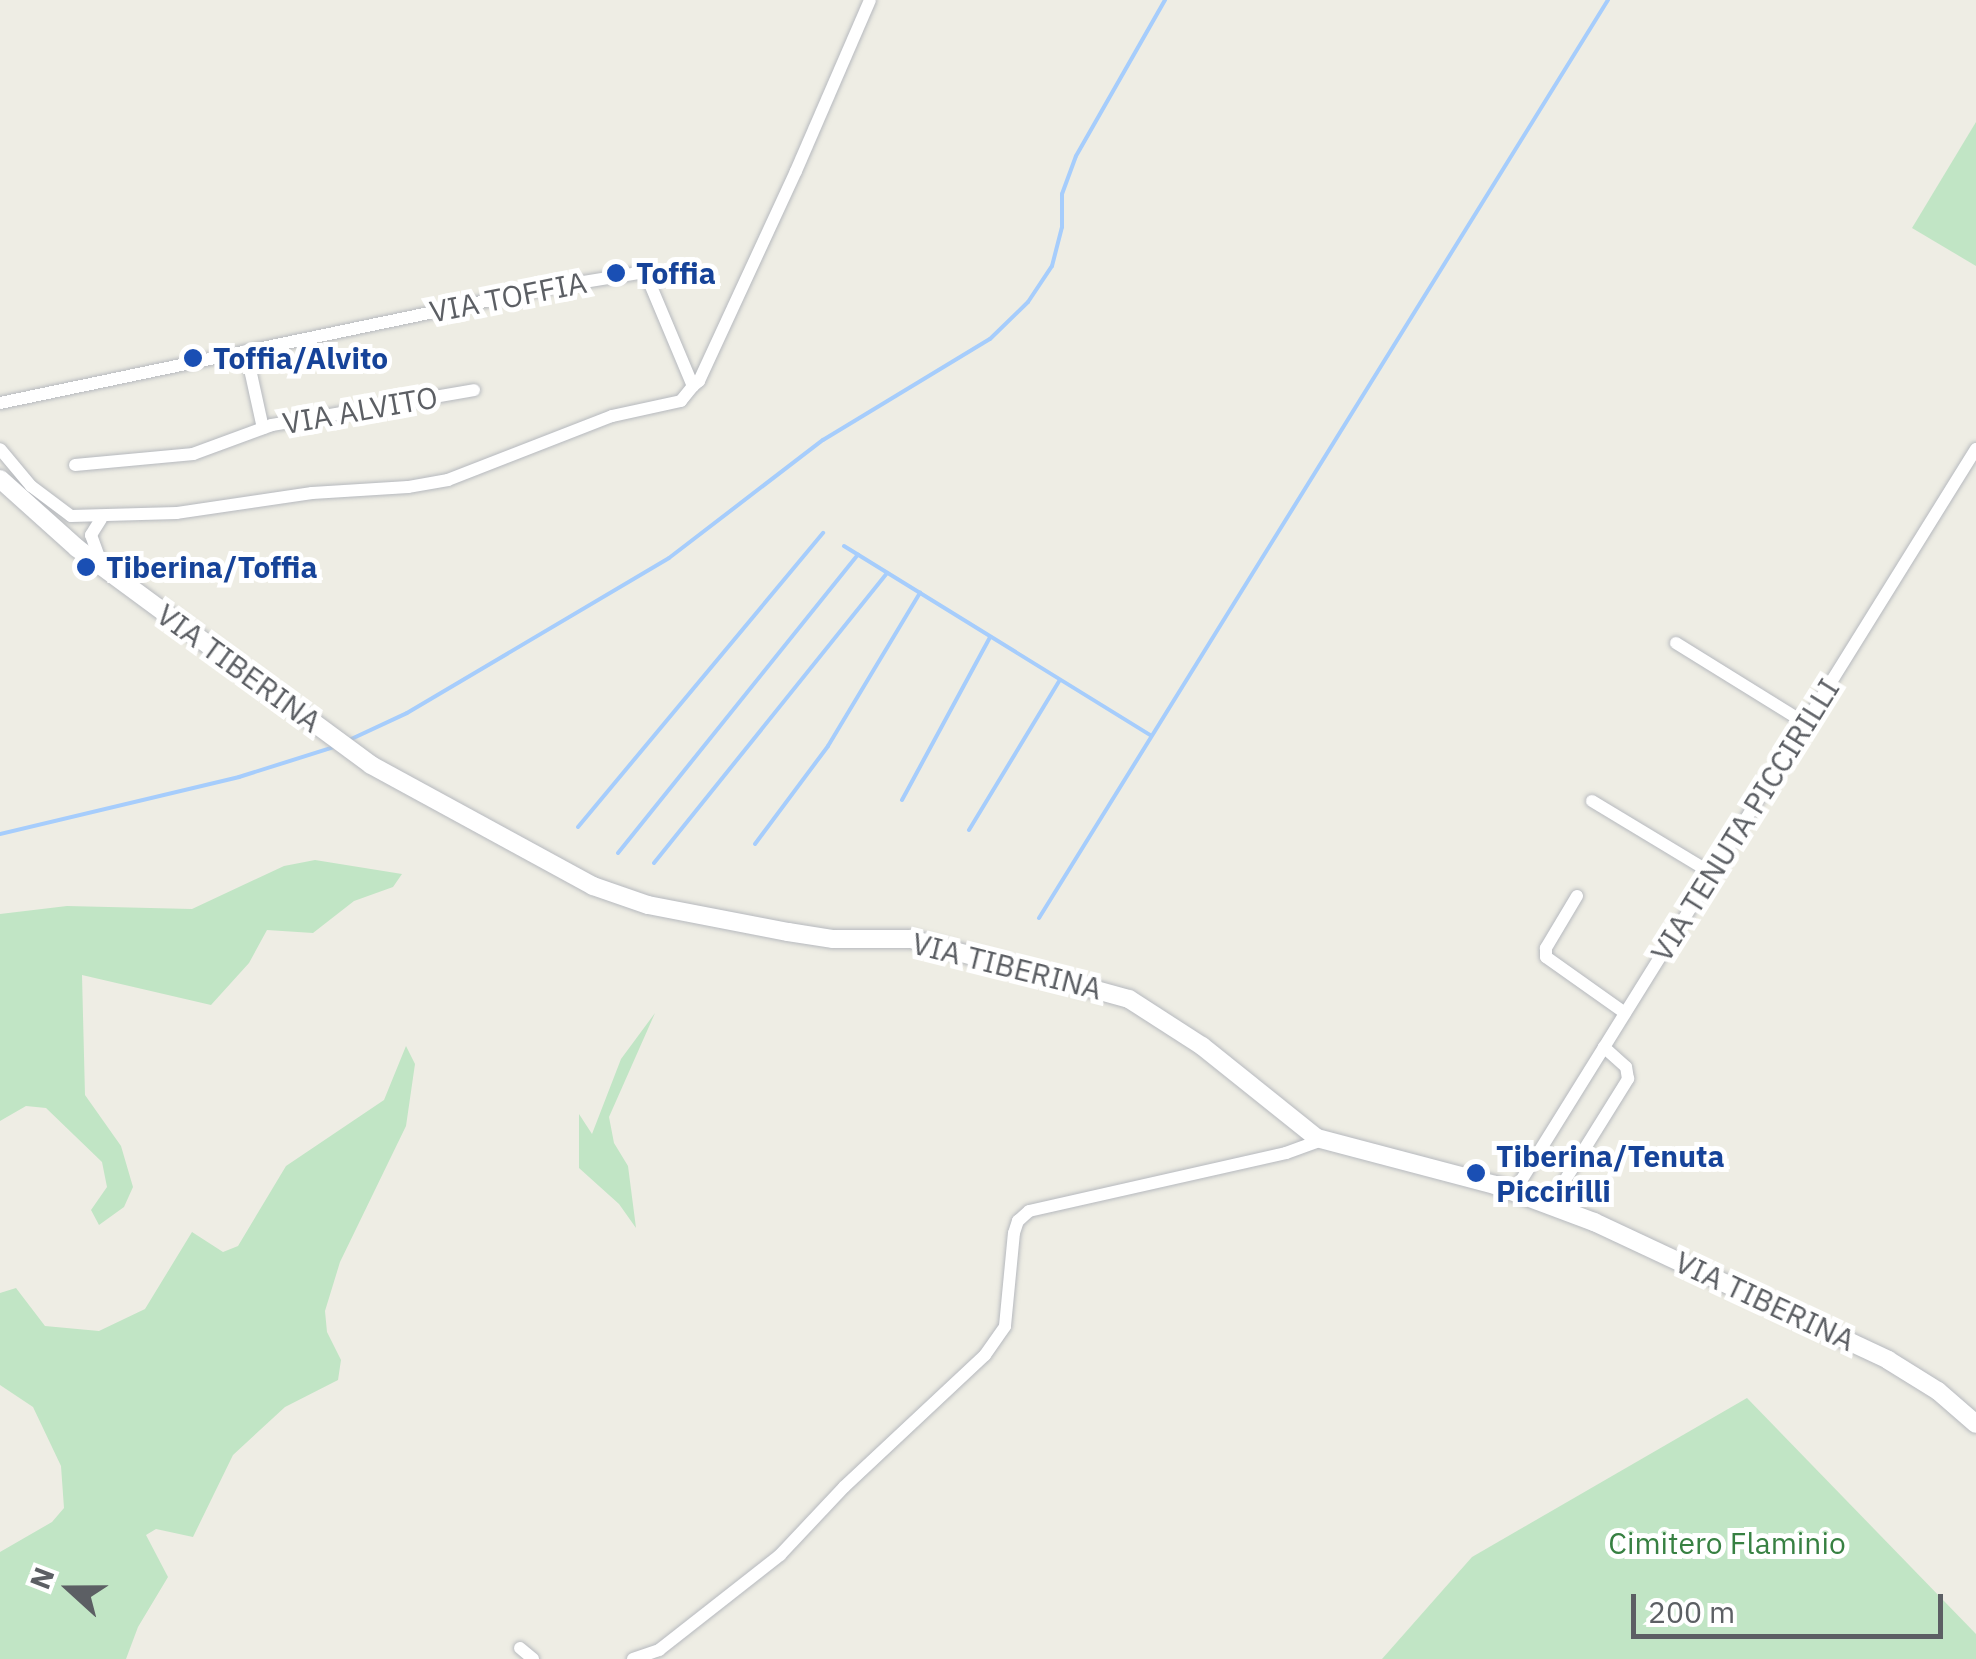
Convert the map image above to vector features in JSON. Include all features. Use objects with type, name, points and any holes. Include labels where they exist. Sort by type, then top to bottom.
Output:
[{"type":"main road","name":"VIA TIBERINA","points":[[0,479],[84,542],[102,567],[350,751],[510,844],[593,886],[648,905],[833,939],[911,939],[1129,999],[1202,1046],[1322,1140],[1514,1192],[1594,1222],[1888,1360],[1938,1391],[1976,1424]]},
{"type":"street","points":[[0,449],[30,486],[64,514],[101,519],[448,480],[612,416],[681,401],[699,381],[870,0]]},
{"type":"street","name":"VIA TOFFIA","points":[[0,403],[554,287],[645,272],[692,386]]},
{"type":"street","name":"VIA ALVITO","points":[[246,351],[263,428],[474,390]]},
{"type":"street","points":[[75,464],[200,453],[263,428]]},
{"type":"street","name":"VIA TENUTA PICCIRILLI","points":[[1514,1192],[1976,448]]},
{"type":"street","points":[[84,542],[101,519]]},
{"type":"street","points":[[1676,643],[1806,723]]},
{"type":"street","points":[[1592,801],[1712,874]]},
{"type":"street","points":[[1577,896],[1548,945],[1546,958],[1626,1014]]},
{"type":"street","points":[[1549,1206],[1628,1079],[1626,1067],[1604,1047]]},
{"type":"street","points":[[633,1659],[659,1650],[780,1555],[844,1487],[985,1355],[1005,1326],[1014,1233],[1018,1221],[1029,1211],[1286,1153],[1322,1140]]},
{"type":"street","points":[[520,1648],[533,1659]]},
{"type":"green space","points":[[1976,122],[1976,266],[1912,228]]},
{"type":"green space","points":[[315,860],[402,874],[393,887],[354,901],[313,933],[267,930],[249,963],[211,1005],[82,975],[85,1095],[121,1146],[133,1187],[124,1207],[99,1225],[91,1210],[107,1187],[102,1162],[46,1108],[26,1106],[0,1121],[0,914],[67,906],[192,909],[284,866]]},
{"type":"green space","points":[[655,1013],[609,1117],[614,1143],[628,1166],[636,1228],[619,1204],[579,1168],[579,1114],[592,1134],[621,1059]]},
{"type":"green space","points":[[406,1046],[415,1064],[406,1126],[340,1262],[325,1311],[327,1332],[341,1360],[338,1380],[285,1407],[233,1455],[193,1537],[156,1529],[146,1535],[168,1577],[138,1627],[126,1659],[0,1659],[0,1552],[52,1522],[64,1508],[61,1466],[33,1407],[0,1385],[0,1293],[16,1288],[45,1326],[99,1331],[145,1309],[192,1232],[223,1252],[238,1246],[286,1166],[384,1100]]},
{"type":"green space","name":"Cimitero Flaminio","points":[[1747,1398],[1976,1634],[1976,1659],[1382,1659],[1472,1557]]},
{"type":"waterway","points":[[347,741],[407,713],[669,558],[823,440],[990,339],[1028,302],[1052,266],[1062,227],[1062,194],[1076,156],[1165,0]]},
{"type":"waterway","points":[[1039,918],[1608,0]]},
{"type":"waterway","points":[[578,827],[823,533]]},
{"type":"waterway","points":[[844,546],[1150,735]]},
{"type":"waterway","points":[[618,853],[858,554]]},
{"type":"waterway","points":[[654,863],[887,573]]},
{"type":"waterway","points":[[755,844],[828,746],[920,593]]},
{"type":"waterway","points":[[902,800],[990,637]]},
{"type":"waterway","points":[[969,830],[1060,680]]},
{"type":"waterway","points":[[0,834],[239,777],[334,747]]},
{"type":"place","name":"Toffia","points":[[616,273]]},
{"type":"place","name":"Toffia/Alvito","points":[[193,358]]},
{"type":"place","name":"Tiberina/Toffia","points":[[86,567]]},
{"type":"place","name":"Tiberina/Tenuta Piccirilli","points":[[1476,1173]]}]
